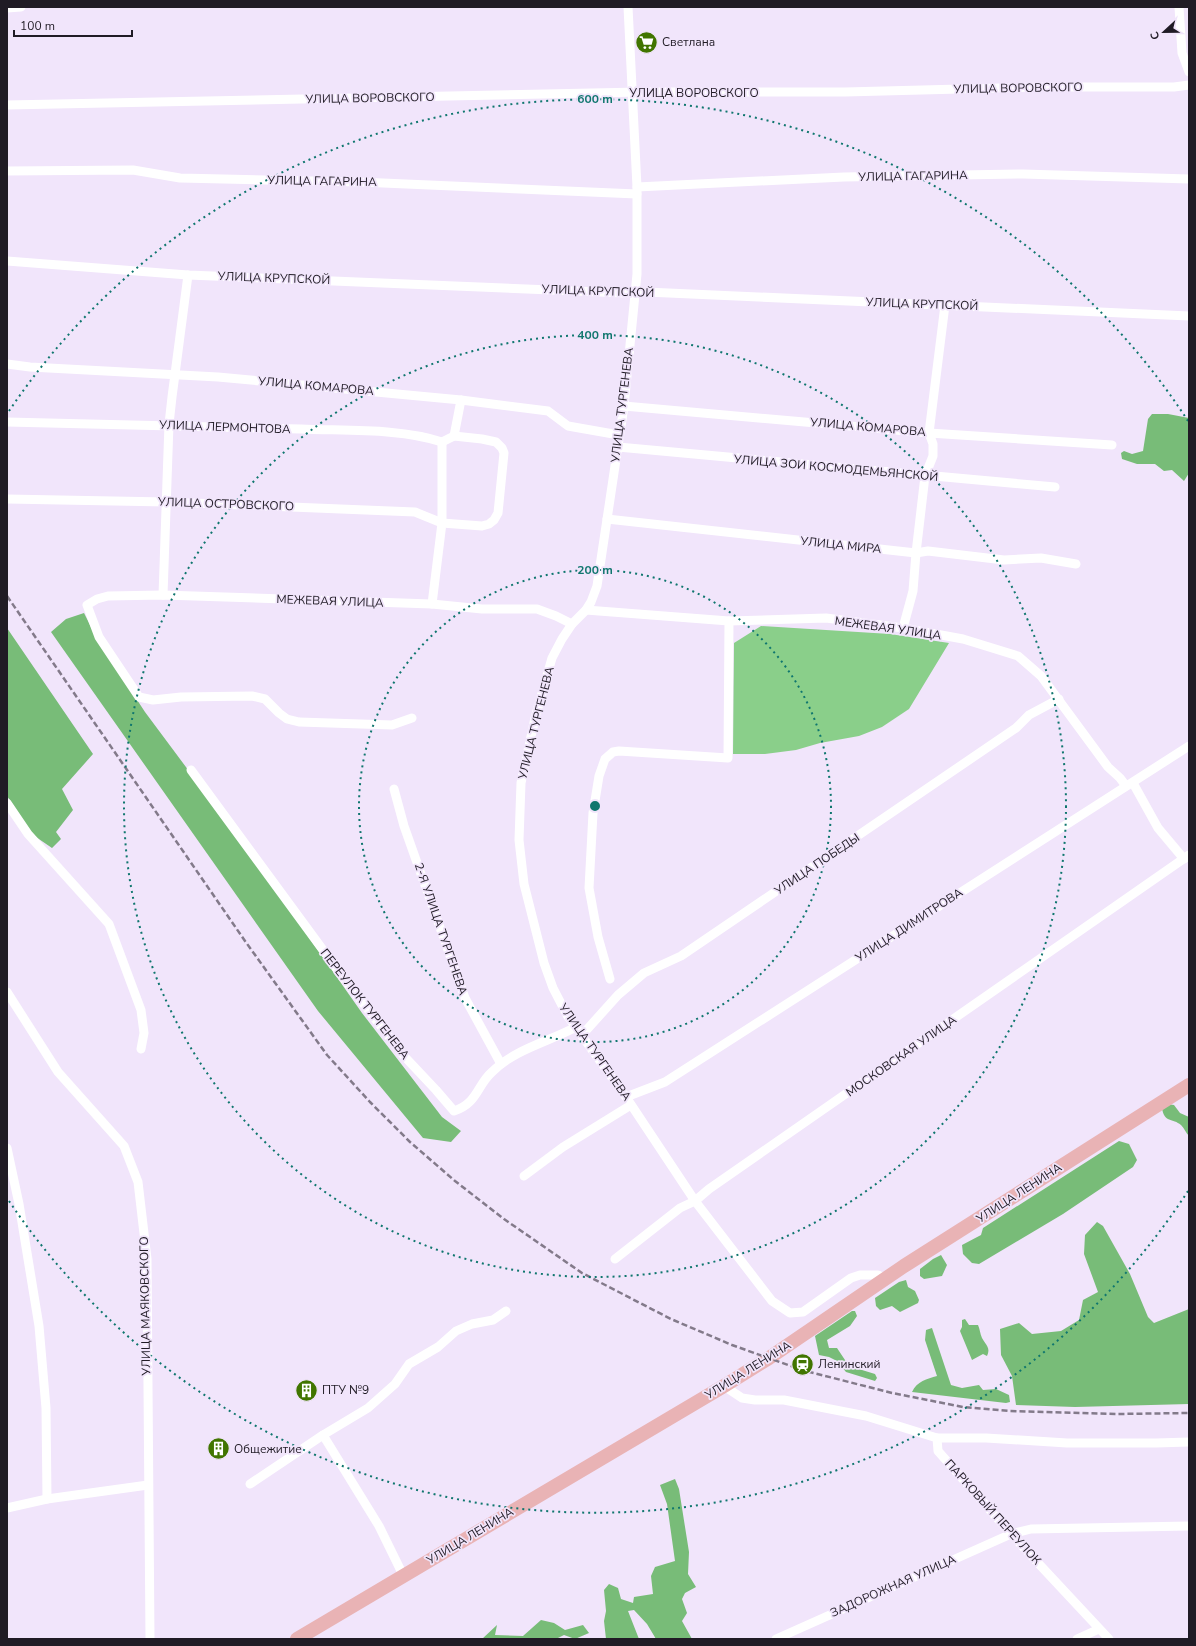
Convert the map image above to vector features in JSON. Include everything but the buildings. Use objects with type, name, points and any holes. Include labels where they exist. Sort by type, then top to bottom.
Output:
[{"type":"main road","name":"УЛИЦА ЛЕНИНА","points":[[296,1639],[724,1386],[769,1358],[885,1279],[1189,1085]]},
{"type":"street","points":[[7,8],[21,7]]},
{"type":"street","name":"УЛИЦА ТУРГЕНЕВА","points":[[628,7],[637,190],[637,274],[624,406],[596,586],[591,602],[586,610],[572,624],[552,658],[535,718],[520,783],[519,840],[524,884],[544,963],[560,1003],[626,1097],[695,1201],[772,1301],[790,1313],[804,1312],[851,1278],[860,1274],[878,1275],[885,1279]]},
{"type":"street","points":[[1179,7],[1182,53],[1189,72]]},
{"type":"street","name":"УЛИЦА ВОРОВСКОГО","points":[[7,105],[633,93],[845,92],[1026,87],[1174,87],[1189,85]]},
{"type":"street","name":"УЛИЦА ГАГАРИНА","points":[[7,171],[133,170],[180,178],[637,190],[844,177],[1007,174],[1189,179]]},
{"type":"street","name":"УЛИЦА КРУПСКОЙ","points":[[7,261],[188,275],[945,304],[1189,316]]},
{"type":"street","points":[[163,595],[169,424],[188,275]]},
{"type":"street","points":[[903,628],[913,592],[925,476],[933,456],[933,444],[929,433],[945,304]]},
{"type":"street","name":"УЛИЦА КОМАРОВА","points":[[7,364],[30,367],[218,377],[461,400],[548,411],[568,426],[620,435]]},
{"type":"street","points":[[432,604],[442,523],[442,442],[454,436],[461,400]]},
{"type":"street","name":"УЛИЦА КОМАРОВА","points":[[624,406],[929,433],[1112,445]]},
{"type":"street","name":"УЛИЦА ЛЕРМОНТОВА","points":[[7,422],[169,424],[386,432],[430,438],[442,442]]},
{"type":"street","name":"УЛИЦА ОСТРОВСКОГО","points":[[7,499],[167,502],[415,512],[442,523],[482,526],[489,524],[494,520],[498,513],[504,453],[502,448],[496,442],[454,436]]},
{"type":"street","name":"УЛИЦА ЗОИ КОСМОДЕМЬЯНСКОЙ","points":[[618,447],[1055,487]]},
{"type":"street","name":"УЛИЦА МИРА","points":[[607,519],[916,553],[928,550],[1004,560],[1041,558],[1076,564]]},
{"type":"street","name":"МЕЖЕВАЯ УЛИЦА","points":[[412,718],[392,725],[299,722],[287,719],[279,714],[265,699],[252,696],[181,697],[153,700],[139,697],[99,636],[87,605],[108,596],[163,595],[432,604],[482,610],[537,610],[556,616],[572,624]]},
{"type":"street","name":"МЕЖЕВАЯ УЛИЦА","points":[[586,610],[728,621],[826,618],[903,628],[963,639],[1018,656],[1040,676],[1059,699],[1108,767],[1129,784],[1158,828],[1186,857]]},
{"type":"street","points":[[610,979],[598,937],[589,888],[593,813],[599,776],[605,759],[613,752],[619,751],[728,758],[728,621]]},
{"type":"street","name":"УЛИЦА ПОБЕДЫ","points":[[582,1035],[618,995],[644,974],[681,956],[1016,728],[1029,715],[1059,699]]},
{"type":"street","name":"УЛИЦА ДИМИТРОВА","points":[[626,1097],[665,1082],[1189,746]]},
{"type":"street","name":"ПЕРЕУЛОК ТУРГЕНЕВА","points":[[191,770],[345,980],[404,1056],[454,1110],[461,1108],[472,1100],[479,1092],[484,1081],[491,1072],[501,1064],[533,1046],[576,1027]]},
{"type":"street","name":"2-Я УЛИЦА ТУРГЕНЕВА","points":[[394,789],[404,826],[465,998],[501,1064]]},
{"type":"street","points":[[7,803],[28,834],[109,924],[141,1010],[144,1033],[141,1050]]},
{"type":"street","name":"МОСКОВСКАЯ УЛИЦА","points":[[615,1259],[680,1208],[695,1201],[716,1184],[1186,857]]},
{"type":"street","name":"УЛИЦА МАЯКОВСКОГО","points":[[7,992],[58,1072],[124,1146],[138,1182],[146,1259],[150,1639]]},
{"type":"street","points":[[524,1176],[563,1147],[631,1105]]},
{"type":"street","points":[[7,1148],[19,1204],[40,1326],[46,1408],[47,1499]]},
{"type":"street","points":[[250,1484],[323,1435],[368,1408],[395,1384],[409,1364],[438,1346],[456,1331],[472,1324],[493,1320],[506,1311]]},
{"type":"street","points":[[724,1386],[742,1398],[755,1400],[792,1401],[866,1416],[937,1438],[986,1438],[1067,1443],[1189,1442]]},
{"type":"street","points":[[323,1435],[378,1526],[403,1575]]},
{"type":"street","name":"ПАРКОВЫЙ ПЕРЕУЛОК","points":[[937,1438],[938,1451],[1011,1534],[1109,1639]]},
{"type":"street","points":[[7,1508],[47,1499],[148,1485]]},
{"type":"street","name":"ЗАДОРОЖНАЯ УЛИЦА","points":[[776,1639],[1011,1534],[1031,1529],[1189,1526]]},
{"type":"street","points":[[1077,1639],[1100,1629]]},
{"type":"green space","points":[[1152,414],[1168,414],[1189,418],[1189,473],[1184,481],[1172,470],[1164,471],[1155,464],[1137,464],[1122,459],[1121,453],[1124,451],[1132,454],[1143,451],[1148,419]]},
{"type":"green space","points":[[84,613],[97,639],[145,712],[244,845],[362,1013],[442,1117],[461,1131],[451,1142],[423,1138],[318,1011],[51,632],[66,619]]},
{"type":"green space","points":[[761,626],[890,634],[949,643],[909,709],[882,727],[859,736],[820,743],[796,750],[765,754],[733,754],[734,643]]},
{"type":"green space","points":[[7,628],[93,754],[62,789],[73,810],[56,832],[61,839],[52,848],[33,835],[7,796]]},
{"type":"green space","points":[[1167,1104],[1174,1105],[1180,1113],[1189,1117],[1189,1136],[1181,1125],[1169,1120],[1165,1116],[1162,1108]]},
{"type":"green space","points":[[1119,1141],[1129,1144],[1137,1160],[1133,1167],[1063,1214],[979,1264],[972,1263],[963,1254],[962,1245],[981,1235],[983,1228]]},
{"type":"green space","points":[[1097,1222],[1103,1226],[1130,1274],[1148,1317],[1154,1323],[1189,1309],[1189,1404],[1075,1407],[1016,1405],[1012,1376],[1001,1355],[1000,1329],[1019,1323],[1032,1334],[1061,1331],[1079,1320],[1083,1300],[1098,1292],[1084,1254],[1085,1235]]},
{"type":"green space","points":[[941,1255],[947,1265],[942,1276],[924,1279],[920,1276],[920,1269]]},
{"type":"green space","points":[[906,1280],[908,1287],[915,1291],[919,1300],[918,1303],[900,1312],[892,1306],[880,1310],[876,1306],[875,1298],[899,1282]]},
{"type":"green space","points":[[852,1311],[855,1311],[857,1316],[850,1326],[827,1340],[829,1348],[837,1348],[849,1366],[875,1374],[877,1378],[875,1381],[846,1372],[837,1361],[829,1357],[819,1355],[815,1336]]},
{"type":"green space","points":[[965,1319],[969,1325],[978,1325],[982,1338],[988,1349],[987,1356],[983,1354],[972,1360],[960,1331],[962,1327],[962,1320]]},
{"type":"green space","points":[[932,1328],[951,1385],[962,1388],[979,1385],[983,1390],[996,1389],[1009,1395],[1010,1402],[1006,1403],[912,1392],[919,1383],[937,1376],[925,1340],[926,1330]]},
{"type":"green space","points":[[675,1479],[679,1489],[689,1552],[688,1574],[696,1587],[685,1593],[682,1599],[687,1613],[682,1621],[692,1639],[656,1639],[647,1624],[634,1610],[628,1611],[639,1639],[606,1639],[604,1621],[606,1611],[604,1590],[609,1584],[618,1588],[621,1599],[633,1603],[634,1597],[653,1594],[651,1576],[655,1567],[675,1561],[667,1504],[660,1485]]},
{"type":"green space","points":[[541,1620],[554,1623],[565,1630],[583,1625],[589,1633],[575,1639],[564,1635],[556,1639],[482,1639],[497,1625],[495,1635],[523,1636]]},
{"type":"railway","points":[[7,596],[245,941],[327,1055],[370,1102],[410,1142],[455,1181],[504,1219],[582,1273],[671,1319],[732,1345],[802,1370],[892,1393],[963,1407],[1010,1411],[1118,1414],[1189,1413]]},
{"type":"place","name":"Светлана","points":[[646,42]]},
{"type":"place","name":"Ленинский","points":[[802,1364]]},
{"type":"place","name":"ПТУ №9","points":[[306,1390]]},
{"type":"place","name":"Общежитие","points":[[219,1449]]}]
